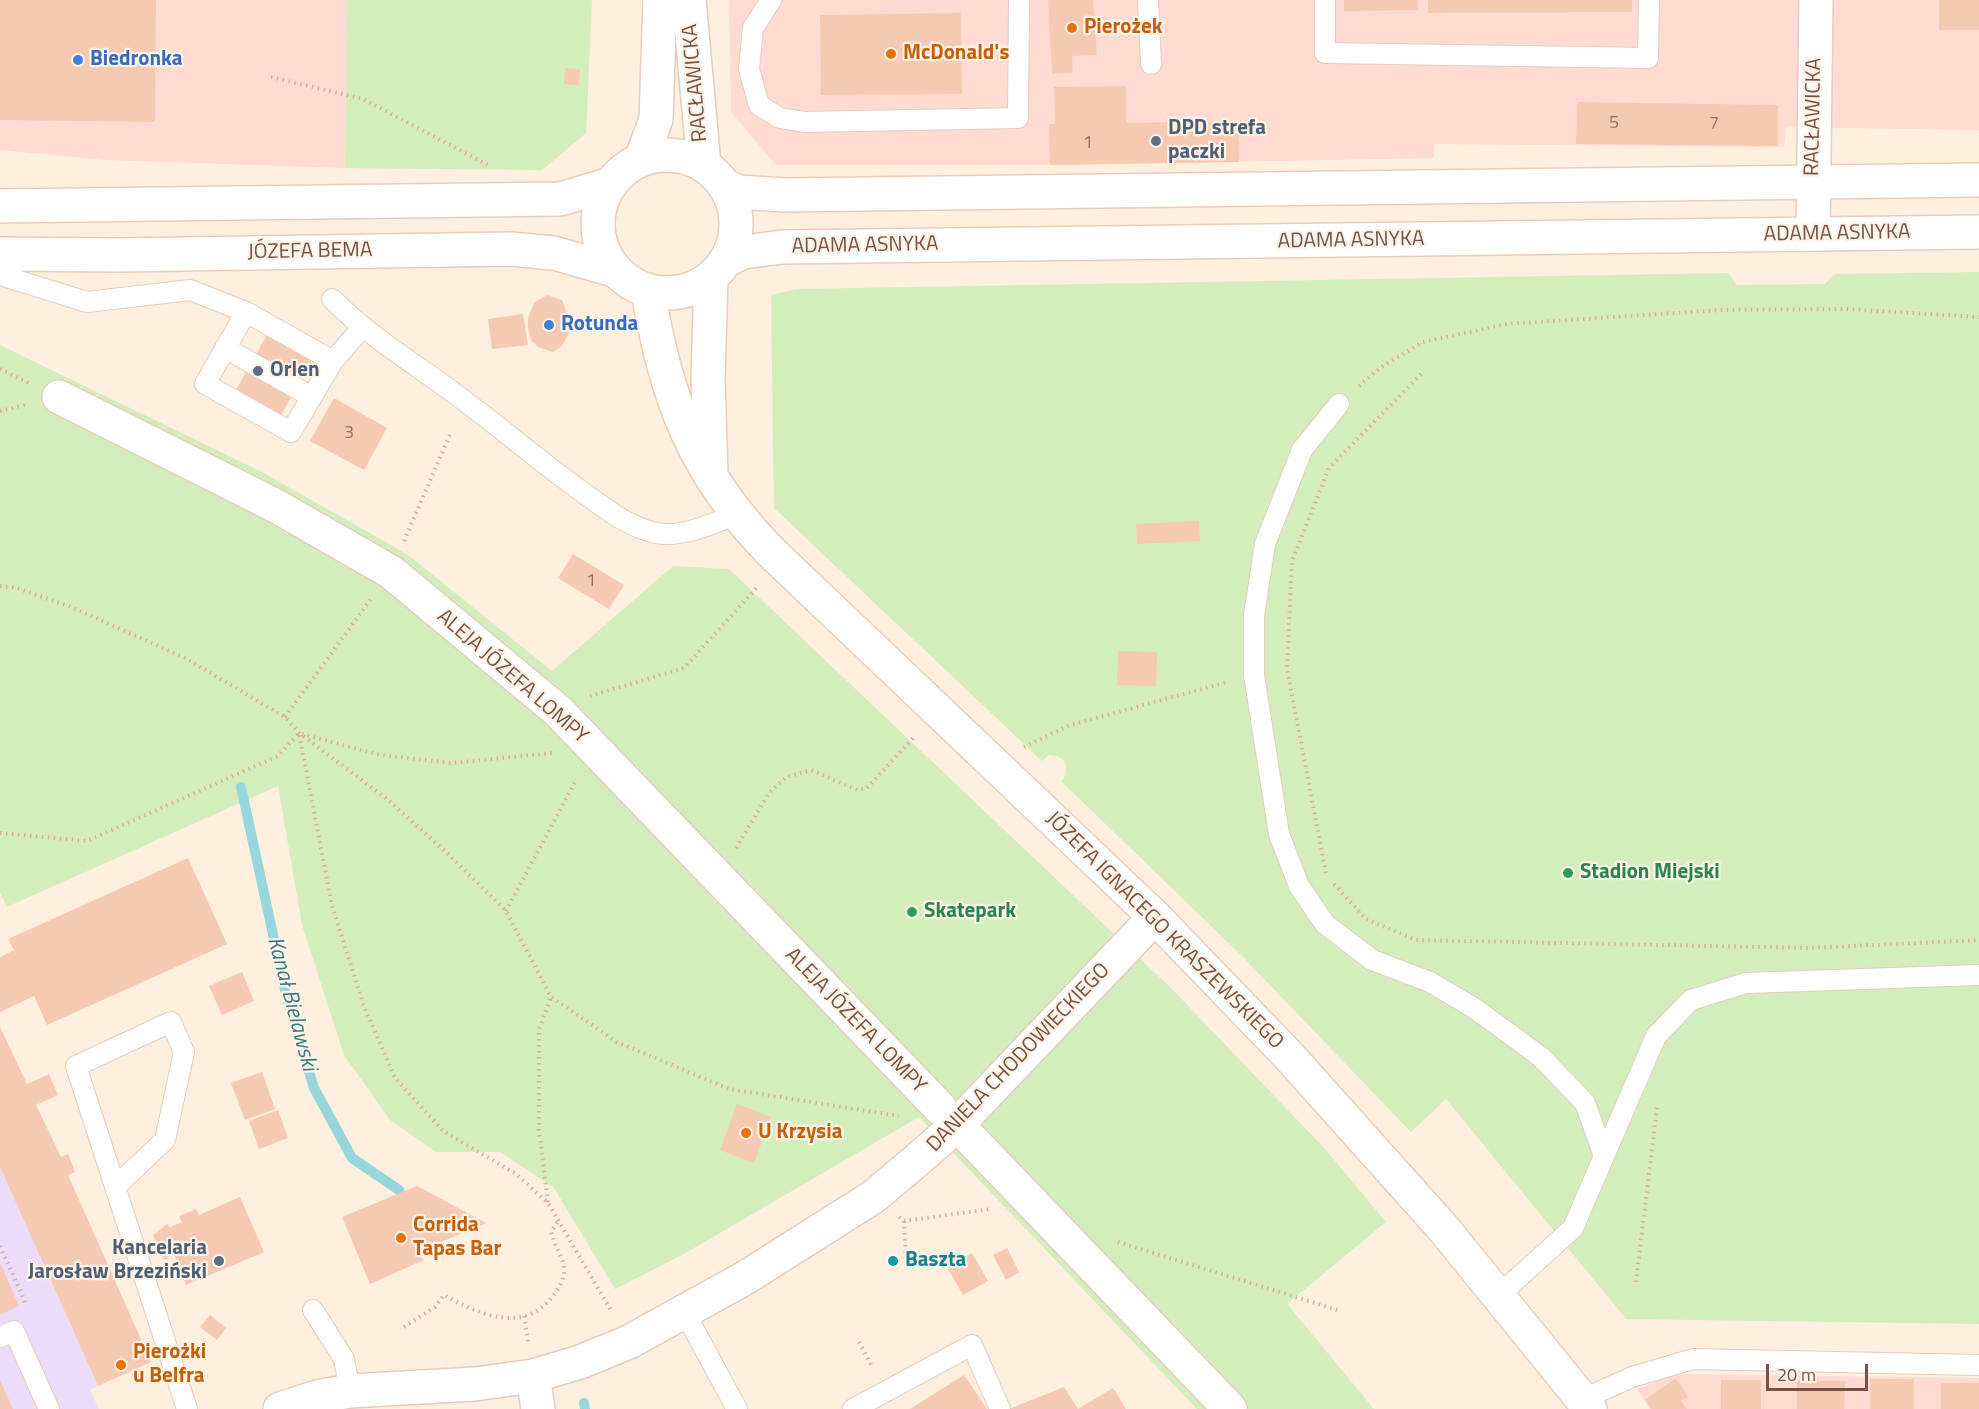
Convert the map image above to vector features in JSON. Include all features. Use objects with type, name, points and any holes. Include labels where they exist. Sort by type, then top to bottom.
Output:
[{"type":"street","name":"RACŁAWICKA","points":[[641,160],[656,119],[660,0]]},
{"type":"street","name":"RACŁAWICKA","points":[[689,0],[714,176]]},
{"type":"street","name":"RACŁAWICKA","points":[[1813,234],[1816,0]]},
{"type":"street","points":[[718,269],[685,290],[666,292],[648,290],[617,271],[604,251],[598,217],[600,205],[611,184],[624,170],[641,160],[668,154],[687,158],[739,192],[784,195],[1979,180]]},
{"type":"street","points":[[712,479],[708,379],[718,269],[736,229],[736,218],[730,196],[714,176]]},
{"type":"street","points":[[0,206],[560,199],[611,184]]},
{"type":"street","name":"ADAMA ASNYKA","points":[[718,269],[743,252],[783,247],[1979,231]]},
{"type":"street","name":"JÓZEFA BEMA","points":[[0,254],[118,255],[511,249],[554,253],[617,271]]},
{"type":"street","name":"JÓZEFA IGNACEGO KRASZEWSKIEGO","points":[[648,290],[654,333],[669,387],[687,438],[735,515],[771,552],[1155,917],[1289,1056],[1443,1228],[1587,1404]]},
{"type":"street","name":"ALEJA JÓZEFA LOMPY","points":[[59,397],[268,502],[391,572],[558,711],[717,879],[940,1108]]},
{"type":"street","name":"DANIELA CHODOWIECKIEGO","points":[[280,1409],[351,1391],[475,1384],[533,1376],[580,1362],[628,1342],[745,1278],[873,1197],[957,1125],[1155,917]]},
{"type":"street","points":[[970,1138],[1230,1409]]},
{"type":"street","points":[[533,1376],[538,1409]]},
{"type":"lane","points":[[771,0],[753,28],[749,69],[759,105],[780,118],[804,122],[1018,118],[1019,0]]},
{"type":"lane","points":[[1148,0],[1151,64]]},
{"type":"lane","points":[[1325,0],[1325,53],[1648,58],[1649,0]]},
{"type":"lane","points":[[0,275],[87,302],[190,290],[246,312],[333,361]]},
{"type":"lane","points":[[332,299],[362,328],[458,396],[606,510],[637,526],[658,533],[700,528],[735,515]]},
{"type":"lane","points":[[246,312],[206,384],[291,432],[333,361],[362,328]]},
{"type":"lane","points":[[225,348],[312,398]]},
{"type":"lane","points":[[1339,404],[1302,450],[1265,544],[1254,615],[1254,675],[1280,834],[1299,886],[1325,924],[1372,960],[1430,982],[1474,1008],[1541,1057],[1585,1103],[1604,1156]]},
{"type":"lane","points":[[1499,1295],[1573,1228],[1656,1036],[1691,1000],[1746,983],[1979,975]]},
{"type":"lane","points":[[116,1186],[165,1140],[184,1052],[171,1022],[76,1066],[187,1409]]},
{"type":"lane","points":[[314,1310],[344,1359],[351,1391]]},
{"type":"lane","points":[[684,1311],[737,1409]]},
{"type":"lane","points":[[7,1334],[49,1409]]},
{"type":"lane","points":[[854,1409],[972,1345],[1000,1409]]},
{"type":"lane","points":[[1587,1404],[1632,1377],[1693,1359],[1979,1365]]},
{"type":"path","points":[[271,77],[363,99],[489,165]]},
{"type":"path","points":[[1339,404],[1380,368],[1423,342],[1507,324],[1721,310],[1846,309],[1979,317]]},
{"type":"path","points":[[1423,372],[1329,468],[1292,561],[1287,669],[1326,876],[1366,919],[1416,940],[1809,948],[1979,940]]},
{"type":"path","points":[[285,717],[391,572],[451,432]]},
{"type":"path","points":[[558,711],[572,701],[684,668],[759,585]]},
{"type":"path","points":[[0,586],[17,588],[71,607],[185,658],[285,717],[298,733],[387,799],[506,912],[551,997],[617,1042],[729,1089],[906,1118]]},
{"type":"path","points":[[996,764],[1070,725],[1254,675]]},
{"type":"path","points":[[717,879],[769,793],[786,777],[811,770],[857,790],[867,788],[939,711]]},
{"type":"path","points":[[298,733],[380,755],[452,763],[593,748]]},
{"type":"path","points":[[0,833],[87,841],[278,756],[298,733]]},
{"type":"path","points":[[298,733],[332,906],[365,1009],[395,1078],[443,1131],[516,1174],[548,1203],[628,1342]]},
{"type":"path","points":[[506,912],[593,748]]},
{"type":"path","points":[[548,1203],[540,1130],[539,1030],[551,997]]},
{"type":"path","points":[[1636,1282],[1658,1096]]},
{"type":"path","points":[[873,1197],[904,1221],[1030,1203]]},
{"type":"path","points":[[404,1327],[435,1307],[444,1295],[480,1314],[500,1319],[524,1316],[547,1304],[561,1286],[565,1274],[551,1232],[558,1221]]},
{"type":"path","points":[[904,1221],[906,1262]]},
{"type":"path","points":[[1109,1239],[1341,1311]]},
{"type":"path","points":[[0,1245],[30,1312],[7,1334]]},
{"type":"shaded area","points":[[0,0],[347,0],[345,168],[107,160],[0,150]]},
{"type":"shaded area","points":[[729,0],[1979,0],[1979,130],[1786,127],[1784,147],[1434,144],[1434,158],[1050,165],[776,165],[731,112]]},
{"type":"shaded area","points":[[0,1167],[98,1386],[90,1390],[99,1409],[0,1409]]},
{"type":"shaded area","points":[[1677,1374],[1979,1378],[1979,1409],[1650,1409],[1637,1389]]},
{"type":"green space","points":[[347,0],[592,0],[586,133],[542,170],[345,168]]},
{"type":"green space","name":"Stadion Miejski","points":[[1979,272],[1979,1324],[1626,1319],[1446,1099],[1411,1132],[1241,955],[1062,782],[1066,772],[1063,760],[1049,755],[1042,761],[774,508],[771,295],[797,289],[1728,273],[1737,285],[1825,284],[1834,274]]},
{"type":"green space","points":[[0,345],[262,472],[407,554],[552,671],[673,566],[729,569],[1172,989],[1326,1150],[1386,1222],[1287,1304],[1374,1409],[1197,1409],[919,1117],[682,1255],[615,1289],[554,1188],[500,1152],[436,1152],[390,1120],[344,1055],[302,925],[278,786],[7,907],[0,893]]},
{"type":"building","name":"Biedronka","points":[[0,0],[156,0],[155,122],[0,120]]},
{"type":"building","name":"Pierożek","points":[[1048,0],[1093,0],[1097,55],[1072,56],[1073,73],[1052,74]]},
{"type":"building","points":[[1344,0],[1418,0],[1418,10],[1344,11]]},
{"type":"building","points":[[1428,0],[1632,0],[1632,12],[1428,13]]},
{"type":"building","points":[[1939,0],[1979,0],[1979,30],[1939,30]]},
{"type":"building","name":"McDonald's","points":[[961,13],[962,94],[821,95],[820,15]]},
{"type":"building","points":[[565,68],[580,69],[579,85],[564,84]]},
{"type":"building","points":[[1126,86],[1126,123],[1238,121],[1239,162],[1050,165],[1049,124],[1055,124],[1054,87]]},
{"type":"building","points":[[1577,102],[1778,105],[1778,146],[1576,144]]},
{"type":"building","name":"Rotunda","points":[[547,295],[562,300],[570,322],[569,333],[562,346],[553,352],[538,347],[531,340],[528,328],[528,318],[534,303]]},
{"type":"building","points":[[523,314],[528,345],[492,349],[488,319]]},
{"type":"building","points":[[271,328],[316,354],[277,422],[232,397]]},
{"type":"building","points":[[334,398],[387,428],[364,470],[310,441]]},
{"type":"building","points":[[1199,521],[1200,541],[1137,544],[1136,524]]},
{"type":"building","points":[[573,554],[624,585],[609,609],[558,578]]},
{"type":"building","points":[[1118,651],[1157,652],[1156,686],[1117,685]]},
{"type":"building","points":[[188,858],[227,944],[47,1025],[34,996],[0,1012],[0,957],[14,950],[8,939]]},
{"type":"building","points":[[242,972],[254,1001],[222,1015],[209,986]]},
{"type":"building","points":[[0,1027],[27,1084],[49,1074],[58,1095],[36,1105],[61,1157],[68,1154],[75,1172],[68,1175],[151,1362],[98,1386],[0,1167]]},
{"type":"building","points":[[262,1072],[275,1109],[245,1120],[231,1083]]},
{"type":"building","name":"U Krzysia","points":[[737,1104],[771,1117],[754,1163],[720,1150]]},
{"type":"building","points":[[278,1110],[288,1138],[259,1149],[249,1121]]},
{"type":"building","name":"Corrida Tapas Bar","points":[[417,1186],[486,1223],[415,1253],[424,1260],[370,1284],[342,1217]]},
{"type":"building","points":[[240,1197],[264,1252],[186,1285],[174,1255],[164,1260],[153,1235],[167,1224],[170,1227],[182,1222],[179,1216],[196,1209],[199,1215]]},
{"type":"building","points":[[1007,1248],[1019,1272],[1006,1280],[993,1255]]},
{"type":"building","points":[[972,1253],[988,1281],[963,1295],[947,1267]]},
{"type":"building","points":[[0,1263],[19,1306],[0,1315]]},
{"type":"building","points":[[210,1315],[226,1328],[217,1340],[200,1327]]},
{"type":"building","points":[[964,1375],[987,1409],[910,1409]]},
{"type":"building","points":[[1676,1378],[1688,1397],[1681,1401],[1687,1409],[1651,1409],[1645,1400]]},
{"type":"building","points":[[1870,1379],[1914,1379],[1914,1409],[1870,1409]]},
{"type":"building","points":[[0,1380],[13,1409],[0,1409]]},
{"type":"building","points":[[1721,1380],[1761,1380],[1761,1409],[1721,1409]]},
{"type":"building","points":[[1797,1381],[1845,1381],[1844,1409],[1797,1409]]},
{"type":"building","points":[[1941,1383],[1979,1383],[1979,1409],[1941,1409]]},
{"type":"building","points":[[1064,1387],[1078,1409],[1009,1409]]},
{"type":"building","points":[[1113,1388],[1126,1409],[1078,1409]]},
{"type":"waterway","name":"Kanał Bielawski","points":[[241,787],[287,999],[314,1088],[352,1158],[399,1190]]},
{"type":"waterway","name":"Kanał Bielawski","points":[[584,1403],[585,1409]]},
{"type":"place","name":"Pierożek","points":[[1072,28]]},
{"type":"place","name":"McDonald's","points":[[891,54]]},
{"type":"place","name":"Biedronka","points":[[78,60]]},
{"type":"place","name":"DPD strefa paczki","points":[[1156,141]]},
{"type":"place","name":"Rotunda","points":[[549,325]]},
{"type":"place","name":"Orlen","points":[[258,371]]},
{"type":"place","name":"Stadion Miejski","points":[[1568,873]]},
{"type":"place","name":"Skatepark","points":[[912,912]]},
{"type":"place","name":"U Krzysia","points":[[746,1133]]},
{"type":"place","name":"Corrida Tapas Bar","points":[[401,1238]]},
{"type":"place","name":"Kancelaria Jarosław Brzeziński","points":[[219,1261]]},
{"type":"place","name":"Baszta","points":[[893,1261]]},
{"type":"place","name":"Pierożki u Belfra","points":[[121,1365]]}]
